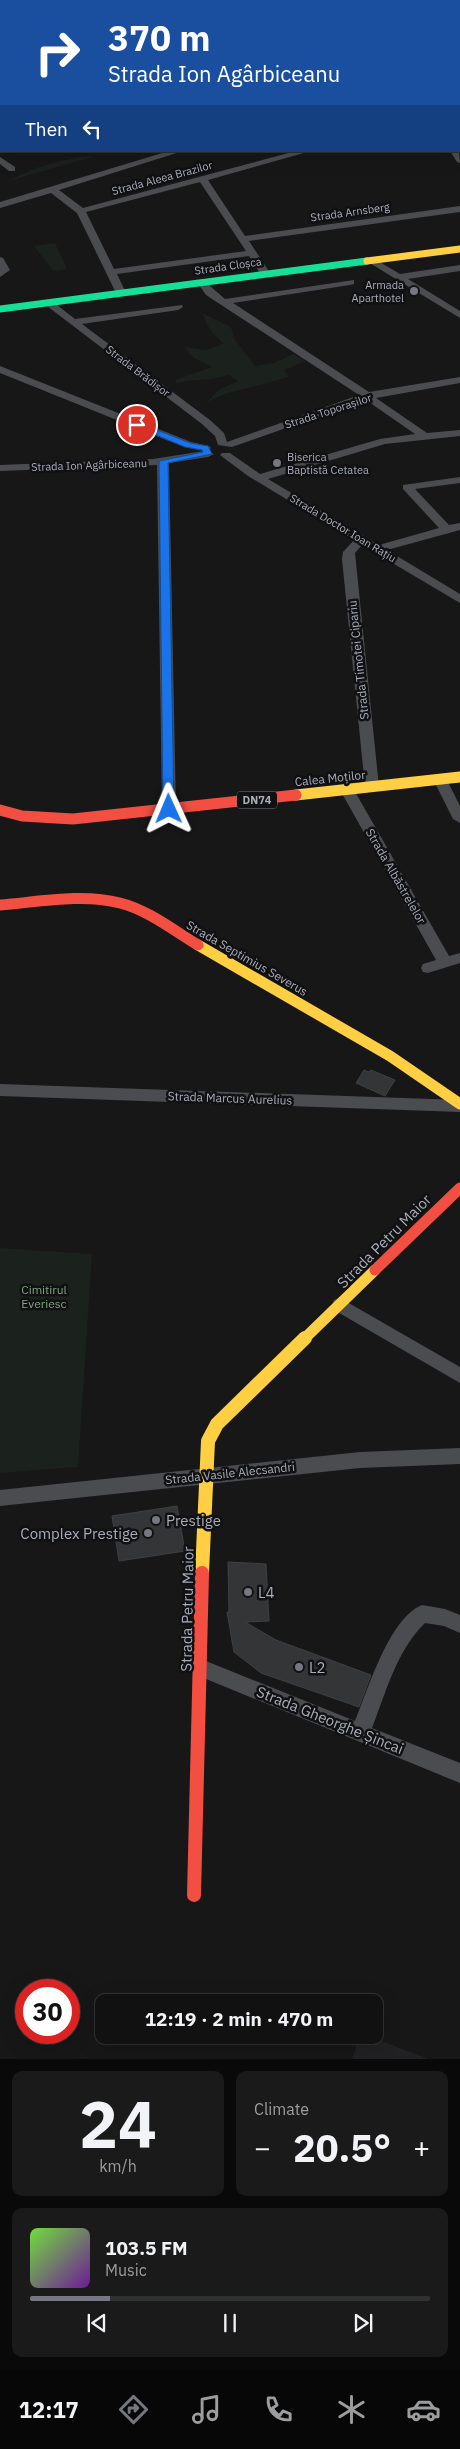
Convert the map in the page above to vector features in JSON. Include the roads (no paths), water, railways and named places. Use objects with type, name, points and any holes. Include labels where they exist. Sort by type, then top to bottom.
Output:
[{"type":"street","points":[[0,205],[176,152]]},
{"type":"street","name":"Strada Aleea Brazilor","points":[[81,211],[302,152]]},
{"type":"street","points":[[0,160],[12,168]]},
{"type":"street","points":[[203,178],[266,273]]},
{"type":"street","points":[[52,189],[81,211],[121,293]]},
{"type":"street","name":"Strada Arnsberg","points":[[242,239],[460,209]]},
{"type":"street","name":"Strada Cloșca","points":[[0,309],[460,249]]},
{"type":"street","points":[[112,272],[252,254]]},
{"type":"street","points":[[0,260],[3,272]]},
{"type":"street","points":[[371,260],[460,314]]},
{"type":"street","points":[[399,277],[460,268]]},
{"type":"street","points":[[202,282],[210,293],[367,396],[424,436]]},
{"type":"street","points":[[223,302],[350,282]]},
{"type":"street","name":"Strada Brădișor","points":[[48,303],[216,430],[225,448]]},
{"type":"street","points":[[73,322],[178,307]]},
{"type":"street","points":[[0,369],[188,446],[207,451],[210,444],[225,448]]},
{"type":"street","name":"Strada Toporașilor","points":[[225,448],[367,396],[460,380]]},
{"type":"street","points":[[259,478],[384,441],[460,433]]},
{"type":"street","name":"Strada Doctor Ioan Rațiu","points":[[225,448],[259,478],[460,599]]},
{"type":"street","name":"Strada Ion Agârbiceanu","points":[[0,468],[163,461],[207,451]]},
{"type":"street","points":[[163,461],[169,809]]},
{"type":"street","points":[[446,529],[407,488],[460,480]]},
{"type":"street","points":[[379,549],[460,526]]},
{"type":"street","name":"Strada Timotei Cipariu","points":[[362,539],[349,552],[348,559],[372,787]]},
{"type":"street","name":"Calea Moților","points":[[0,822],[23,823],[169,809],[460,776]]},
{"type":"street","points":[[440,779],[460,818]]},
{"type":"street","name":"Strada Albăstrelelor","points":[[347,790],[445,963]]},
{"type":"street","name":"Calea Moților","points":[[0,810],[19,815],[53,819]]},
{"type":"street","name":"Strada Septimius Severus","points":[[0,905],[101,900],[139,911],[390,1056],[460,1105]]},
{"type":"street","points":[[428,968],[460,958]]},
{"type":"street","name":"Strada Marcus Aurelius","points":[[0,1090],[460,1105]]},
{"type":"street","name":"Strada Petru Maior","points":[[194,1895],[205,1476],[208,1441],[217,1424],[460,1188]]},
{"type":"street","points":[[340,1305],[460,1376]]},
{"type":"street","name":"Strada Vasile Alecsandri","points":[[0,1498],[360,1460],[460,1456]]},
{"type":"street","points":[[360,1732],[395,1651],[411,1622],[422,1614],[445,1618],[460,1624]]},
{"type":"street","name":"Strada Gheorghe Șincai","points":[[201,1668],[460,1773]]},
{"type":"place","name":"Armada Aparthotel","points":[[414,291]]},
{"type":"place","name":"Biserica Baptistă Cetatea","points":[[277,463]]},
{"type":"place","name":"Prestige","points":[[156,1520]]},
{"type":"place","name":"Complex Prestige","points":[[148,1533]]},
{"type":"place","name":"L4","points":[[248,1592]]},
{"type":"place","name":"L2","points":[[299,1667]]},
{"type":"park label","name":"Cimitirul Everiesc","points":[[44,1296]]}]
